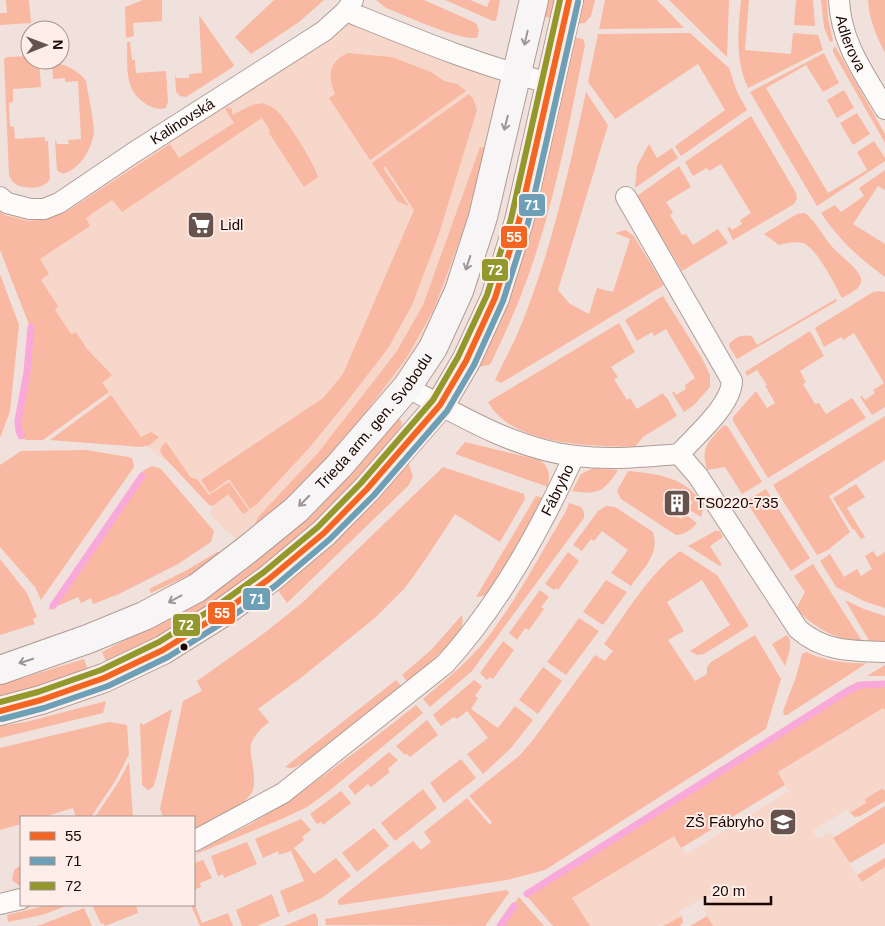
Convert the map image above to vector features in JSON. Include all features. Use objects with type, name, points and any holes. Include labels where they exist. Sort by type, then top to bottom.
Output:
[{"type":"street","name":"Trieda arm. gen. Svobodu","points":[[0,670],[88,639],[144,616],[197,588],[296,510],[339,466],[407,387],[433,348],[459,291],[483,217],[518,75],[534,0]]},
{"type":"street","points":[[0,711],[41,700],[104,678],[163,650],[222,613],[269,579],[324,533],[366,489],[440,405],[466,361],[495,298],[519,221],[569,0]]},
{"type":"street","name":"Adlerova","points":[[839,0],[841,24],[845,36],[854,57],[885,109]]},
{"type":"street","points":[[350,5],[474,60],[518,75],[550,83]]},
{"type":"street","name":"Kalinovská","points":[[0,197],[6,203],[30,210],[59,203],[140,148],[324,31],[350,5]]},
{"type":"street","points":[[626,197],[732,382],[728,396],[720,408],[679,454],[698,476],[798,629],[811,640],[836,649],[885,652]]},
{"type":"street","name":"Fábryho","points":[[407,387],[467,420],[518,442],[545,450],[574,456],[631,458],[679,454]]},
{"type":"street","name":"Fábryho","points":[[195,841],[283,793],[444,664],[466,640],[484,616],[522,559],[553,502],[574,456]]},
{"type":"street","points":[[0,904],[20,899]]},
{"type":"shaded area","points":[[6,0],[29,0],[31,20],[20,20],[20,24],[0,25],[0,13],[7,13]]},
{"type":"shaded area","points":[[143,0],[162,0],[162,21],[133,23],[134,36],[126,38],[125,7]]},
{"type":"shaded area","points":[[274,0],[324,0],[299,22],[251,54],[235,37]]},
{"type":"shaded area","points":[[376,0],[424,0],[476,23],[479,30],[477,38],[468,38],[432,27],[386,8]]},
{"type":"shaded area","points":[[445,0],[470,0],[487,7],[490,0],[500,0],[496,21],[493,21]]},
{"type":"shaded area","points":[[545,0],[556,0],[553,19],[542,16]]},
{"type":"shaded area","points":[[584,0],[595,0],[591,16],[585,23],[575,24]]},
{"type":"shaded area","points":[[605,0],[657,0],[684,28],[599,29]]},
{"type":"shaded area","points":[[669,0],[729,0],[727,57]]},
{"type":"shaded area","points":[[741,0],[749,0],[745,50],[791,54],[793,33],[818,35],[823,50],[748,88],[739,56],[738,34]]},
{"type":"shaded area","points":[[796,0],[813,0],[815,26],[794,25]]},
{"type":"shaded area","points":[[821,0],[827,0],[828,18],[833,41],[830,42],[824,27]]},
{"type":"shaded area","points":[[868,0],[885,0],[885,53],[874,27]]},
{"type":"shaded area","points":[[346,11],[518,75],[433,348],[248,549],[210,514],[212,506],[189,478],[138,440],[100,384],[33,274],[7,203],[44,208]]},
{"type":"shaded area","points":[[199,15],[234,65],[186,97],[180,96],[176,92],[175,75],[177,78],[189,78],[189,74],[202,73]]},
{"type":"shaded area","points":[[690,33],[729,68],[737,92],[747,110],[681,156],[675,146],[725,110],[698,64],[615,119],[588,82],[598,34]]},
{"type":"shaded area","points":[[573,37],[583,39],[585,45],[562,158],[540,241],[527,280],[491,363],[478,367],[536,205]]},
{"type":"shaded area","points":[[127,42],[130,42],[136,73],[166,71],[168,101],[166,108],[153,108],[133,92],[127,69]]},
{"type":"shaded area","points":[[835,46],[885,134],[885,143],[833,52]]},
{"type":"shaded area","points":[[348,53],[392,57],[431,72],[444,81],[457,84],[466,91],[370,160],[329,98],[335,94],[331,81],[333,65]]},
{"type":"shaded area","points":[[824,53],[839,83],[823,92],[806,65],[766,88],[828,193],[867,170],[857,152],[874,141],[885,161],[817,206],[750,92]]},
{"type":"shaded area","points":[[20,56],[20,70],[40,70],[41,87],[13,89],[13,102],[9,103],[10,126],[14,127],[15,139],[45,137],[45,141],[48,141],[50,179],[47,183],[38,187],[17,185],[9,175],[4,59]]},
{"type":"shaded area","points":[[70,68],[83,77],[86,81],[94,127],[92,142],[84,157],[77,166],[65,173],[57,170],[55,141],[57,144],[69,144],[68,140],[81,139],[78,81],[65,82],[65,78],[53,79],[52,70],[70,70]]},
{"type":"shaded area","points":[[844,90],[854,108],[837,118],[827,100]]},
{"type":"shaded area","points":[[586,92],[608,125],[558,290],[570,304],[589,314],[597,288],[613,292],[630,239],[615,233],[625,230],[633,235],[664,285],[501,383],[495,380],[529,306],[549,245]]},
{"type":"shaded area","points":[[469,94],[473,98],[477,110],[439,234],[412,305],[389,347],[310,447],[258,503],[250,509],[229,479],[210,493],[201,480],[323,398],[343,374],[414,210],[385,166],[383,168],[409,206],[398,202],[372,163]]},
{"type":"shaded area","points":[[262,103],[273,108],[281,115],[316,171],[318,177],[304,187],[269,133],[270,130],[262,118],[122,212],[112,200],[86,218],[90,226],[40,259],[49,274],[41,280],[58,306],[55,310],[71,334],[76,332],[87,349],[112,375],[102,383],[109,392],[43,440],[26,440],[21,437],[17,431],[17,421],[24,382],[30,327],[0,250],[0,212],[28,221],[48,219],[69,210],[170,144],[179,158],[234,123],[225,109],[228,107],[232,109],[232,115],[252,105]]},
{"type":"shaded area","points":[[857,113],[870,134],[853,145],[840,123]]},
{"type":"shaded area","points":[[751,116],[796,193],[797,199],[794,204],[733,240],[727,228],[730,227],[732,230],[742,224],[740,220],[751,213],[721,164],[709,171],[707,168],[693,176],[685,162]]},
{"type":"shaded area","points":[[649,144],[657,158],[672,148],[678,158],[635,188],[637,166]]},
{"type":"shaded area","points":[[480,147],[488,148],[465,226],[434,309],[407,357],[363,416],[324,462],[254,527],[258,517],[318,453],[397,351],[423,305]]},
{"type":"shaded area","points":[[679,166],[691,187],[666,202],[673,213],[670,215],[682,235],[686,234],[693,245],[718,229],[728,243],[682,271],[637,196]]},
{"type":"shaded area","points":[[885,170],[885,190],[878,186],[853,224],[885,244],[885,277],[850,248],[821,213],[835,205],[841,212],[864,196],[859,188]]},
{"type":"shaded area","points":[[805,213],[831,246],[860,275],[861,282],[858,288],[842,298],[825,268],[808,246],[797,242],[779,245],[764,234],[797,214]]},
{"type":"shaded area","points":[[0,274],[19,325],[10,411],[0,438]]},
{"type":"shaded area","points":[[873,292],[885,292],[885,407],[872,415],[860,397],[862,396],[865,400],[875,393],[873,390],[884,383],[854,333],[843,340],[841,337],[824,347],[815,328]]},
{"type":"shaded area","points":[[663,296],[703,360],[710,375],[710,387],[694,405],[684,412],[672,393],[674,391],[676,395],[686,389],[685,385],[695,378],[666,329],[654,336],[652,332],[637,341],[625,320]]},
{"type":"shaded area","points":[[836,299],[837,301],[737,359],[730,348],[729,344],[745,335],[752,336],[757,345]]},
{"type":"shaded area","points":[[619,323],[635,352],[611,367],[618,377],[614,379],[627,400],[630,398],[637,409],[663,393],[677,416],[643,437],[635,447],[575,444],[554,441],[534,435],[515,428],[500,417],[488,402]]},
{"type":"shaded area","points":[[810,331],[824,356],[800,371],[806,382],[803,384],[815,404],[819,403],[826,414],[852,398],[866,418],[768,478],[733,421],[733,417],[756,391],[767,408],[775,403],[765,385],[767,385],[757,370],[747,376],[745,372]]},
{"type":"shaded area","points":[[111,395],[141,437],[151,432],[159,437],[150,445],[141,447],[50,440]]},
{"type":"shaded area","points":[[885,416],[885,460],[829,496],[850,532],[828,550],[817,555],[773,485]]},
{"type":"shaded area","points":[[396,418],[400,419],[401,427],[367,469],[334,505],[290,546],[241,584],[190,618],[136,648],[106,661],[102,652],[184,609]]},
{"type":"shaded area","points":[[724,425],[728,427],[762,482],[742,494],[725,467],[707,470],[705,450],[710,440]]},
{"type":"shaded area","points":[[166,442],[191,478],[197,479],[209,495],[229,482],[249,510],[243,514],[228,494],[213,506],[209,505],[163,456],[160,451]]},
{"type":"shaded area","points":[[465,442],[543,462],[548,472],[548,487],[455,454]]},
{"type":"shaded area","points":[[86,450],[132,458],[134,467],[41,600],[35,587],[0,547],[0,465],[21,451]]},
{"type":"shaded area","points":[[408,461],[413,477],[408,486],[287,603],[277,589],[329,544]]},
{"type":"shaded area","points":[[152,466],[161,469],[214,531],[211,542],[178,564],[119,594],[93,604],[91,598],[81,603],[78,597],[48,610],[144,470]]},
{"type":"shaded area","points":[[443,467],[524,494],[525,499],[500,542],[455,514],[405,588],[376,617],[302,677],[258,709],[269,722],[254,737],[252,743],[254,785],[253,791],[248,798],[226,814],[195,829],[195,816],[163,816],[160,809],[183,701],[202,691],[197,681],[263,634],[302,603]]},
{"type":"shaded area","points":[[594,468],[618,470],[609,483],[600,490],[594,492],[572,491],[581,474]]},
{"type":"shaded area","points":[[628,471],[661,476],[689,488],[704,505],[701,517],[688,509],[693,502],[673,488],[662,504],[681,519],[685,514],[697,523],[693,528],[683,534],[676,535],[621,499],[617,491]]},
{"type":"shaded area","points":[[856,484],[865,497],[847,508],[865,537],[861,539],[853,530],[833,498]]},
{"type":"shaded area","points":[[766,489],[810,558],[791,571],[746,501]]},
{"type":"shaded area","points":[[536,496],[544,498],[490,591],[483,596],[476,597]]},
{"type":"shaded area","points":[[569,503],[581,507],[584,512],[584,518],[472,671],[430,707],[423,699],[463,664],[485,641],[527,578]]},
{"type":"shaded area","points":[[606,506],[615,507],[653,532],[655,540],[652,554],[631,586],[611,573],[628,550],[602,531],[594,541],[591,539],[582,551],[573,545],[598,511]]},
{"type":"shaded area","points":[[715,531],[720,531],[723,537],[710,546],[722,565],[720,566],[688,546]]},
{"type":"shaded area","points":[[680,551],[717,575],[749,626],[704,654],[697,655],[690,651],[730,625],[702,580],[667,602],[684,631],[668,640],[695,681],[707,674],[707,667],[711,662],[755,635],[781,679],[766,729],[545,870],[507,880],[338,904],[338,900],[413,841],[421,850],[431,842],[424,832],[467,798],[490,825],[492,822],[469,796],[519,756],[533,740],[595,655],[605,661],[613,651],[604,644],[648,583]]},
{"type":"shaded area","points":[[873,551],[877,557],[885,552],[885,608],[866,602],[836,587],[820,561],[830,554],[844,577],[857,569],[861,576],[872,569],[865,556]]},
{"type":"shaded area","points":[[217,552],[222,552],[190,575],[151,593],[149,589]]},
{"type":"shaded area","points":[[568,552],[579,561],[558,590],[556,588],[554,590],[545,584]]},
{"type":"shaded area","points":[[0,559],[27,593],[37,617],[33,619],[35,624],[0,635]]},
{"type":"shaded area","points":[[813,564],[862,641],[834,636],[810,622],[796,609],[805,592],[794,576]]},
{"type":"shaded area","points":[[606,580],[627,592],[603,625],[583,612]]},
{"type":"shaded area","points":[[540,590],[549,597],[541,607],[544,609],[529,630],[525,628],[517,640],[509,633]]},
{"type":"shaded area","points":[[845,600],[885,616],[885,642],[870,642]]},
{"type":"shaded area","points":[[462,615],[462,625],[455,637],[408,682],[402,675],[431,650]]},
{"type":"shaded area","points":[[579,618],[599,631],[566,675],[547,662]]},
{"type":"shaded area","points":[[787,635],[790,646],[785,666],[772,644]]},
{"type":"shaded area","points":[[503,641],[514,650],[493,679],[490,677],[487,680],[480,673]]},
{"type":"shaded area","points":[[806,652],[836,661],[867,663],[787,715],[784,715],[783,711],[796,677],[802,654]]},
{"type":"shaded area","points":[[84,659],[88,670],[0,698],[0,685]]},
{"type":"shaded area","points":[[885,665],[885,676],[867,676]]},
{"type":"shaded area","points":[[543,667],[562,681],[538,714],[519,700]]},
{"type":"shaded area","points":[[396,680],[402,687],[346,732],[300,765],[291,768],[285,767]]},
{"type":"shaded area","points":[[474,680],[482,686],[475,696],[478,698],[471,709],[498,728],[515,706],[533,720],[511,748],[483,774],[467,754],[488,738],[467,711],[457,719],[454,717],[441,726],[433,715]]},
{"type":"shaded area","points":[[857,682],[885,682],[885,710],[883,708],[778,772],[785,785],[681,848],[674,836],[572,898],[590,926],[553,926],[524,893]]},
{"type":"shaded area","points":[[106,701],[103,713],[0,738],[0,726],[26,722]]},
{"type":"shaded area","points":[[416,705],[423,713],[307,807],[195,855],[256,821],[284,803]]},
{"type":"shaded area","name":"ZŠ Fábryho","points":[[883,708],[885,710],[885,786],[865,799],[867,803],[850,813],[847,809],[813,831],[818,839],[830,832],[857,875],[885,858],[885,926],[713,926],[704,911],[714,903],[709,894],[679,912],[682,916],[663,926],[660,924],[657,926],[590,926],[572,898],[674,835],[686,854],[789,791],[777,773]]},
{"type":"shaded area","points":[[172,709],[156,779],[153,787],[148,790],[142,785],[140,724],[142,723],[143,725]]},
{"type":"shaded area","points":[[427,720],[438,735],[410,757],[407,754],[405,755],[396,746]]},
{"type":"shaded area","points":[[109,722],[127,725],[129,754],[116,780],[92,816],[76,816],[73,808],[47,816],[20,816],[20,824],[0,830],[0,748]]},
{"type":"shaded area","points":[[389,752],[398,760],[388,769],[390,772],[371,787],[368,784],[355,795],[348,786]]},
{"type":"shaded area","points":[[461,759],[476,778],[444,803],[430,783]]},
{"type":"shaded area","points":[[129,762],[133,816],[96,816]]},
{"type":"shaded area","points":[[883,788],[885,791],[885,801],[860,816],[855,817],[850,813],[866,803],[865,799]]},
{"type":"shaded area","points":[[423,789],[437,808],[395,841],[381,823]]},
{"type":"shaded area","points":[[341,791],[351,803],[323,825],[321,822],[317,824],[310,814]]},
{"type":"shaded area","points":[[885,806],[885,843],[850,863],[833,838]]},
{"type":"shaded area","points":[[301,819],[311,830],[302,837],[304,840],[294,848],[314,874],[336,858],[351,876],[322,898],[288,913],[280,891],[304,881],[291,851],[279,855],[278,851],[263,858],[255,839]]},
{"type":"shaded area","points":[[374,828],[389,846],[357,872],[342,853]]},
{"type":"shaded area","points":[[247,842],[257,864],[224,878],[223,874],[218,876],[211,856]]},
{"type":"shaded area","points":[[885,858],[885,867],[862,882],[857,875]]},
{"type":"shaded area","points":[[203,860],[212,878],[200,883],[201,887],[195,890],[195,863]]},
{"type":"shaded area","points":[[20,866],[20,886],[12,880],[14,870]]},
{"type":"shaded area","points":[[507,890],[509,893],[485,926],[326,925],[325,919]]},
{"type":"shaded area","points":[[272,894],[280,916],[257,926],[242,926],[236,910]]},
{"type":"shaded area","points":[[519,897],[544,926],[498,926]]},
{"type":"shaded area","points":[[44,906],[66,906],[42,915],[8,922],[7,915]]},
{"type":"shaded area","points":[[92,906],[136,906],[138,913],[105,926],[103,923],[101,924]]},
{"type":"shaded area","points":[[191,906],[195,906],[202,923],[228,913],[233,926],[200,926]]},
{"type":"shaded area","points":[[84,908],[92,926],[36,926],[43,924]]},
{"type":"shaded area","points":[[315,913],[318,919],[318,926],[284,926]]},
{"type":"shaded area","points":[[682,916],[683,922],[680,926],[663,926]]},
{"type":"shaded area","points":[[707,916],[713,926],[690,926]]},
{"type":"waterway","points":[[21,436],[18,421],[27,372],[31,327]]},
{"type":"waterway","points":[[53,606],[142,476]]},
{"type":"waterway","points":[[527,894],[849,690],[861,685],[885,684]]},
{"type":"waterway","points":[[500,926],[514,906]]},
{"type":"transit line","name":"72","points":[[0,702],[38,692],[101,670],[159,642],[217,606],[264,572],[318,527],[361,483],[433,400],[458,357],[487,295],[511,219],[560,0]]},
{"type":"transit line","name":"55","points":[[0,711],[41,700],[104,678],[163,650],[222,613],[269,579],[324,533],[367,489],[440,405],[466,361],[495,298],[519,221],[569,0]]},
{"type":"transit line","name":"71","points":[[2,719],[44,708],[108,686],[168,657],[227,620],[275,586],[330,539],[374,495],[447,411],[474,365],[503,301],[528,223],[578,2]]},
{"type":"place","name":"Lidl","points":[[201,225]]},
{"type":"place","name":"TS0220-735","points":[[677,503]]},
{"type":"place","name":"ZŠ Fábryho","points":[[783,822]]}]
